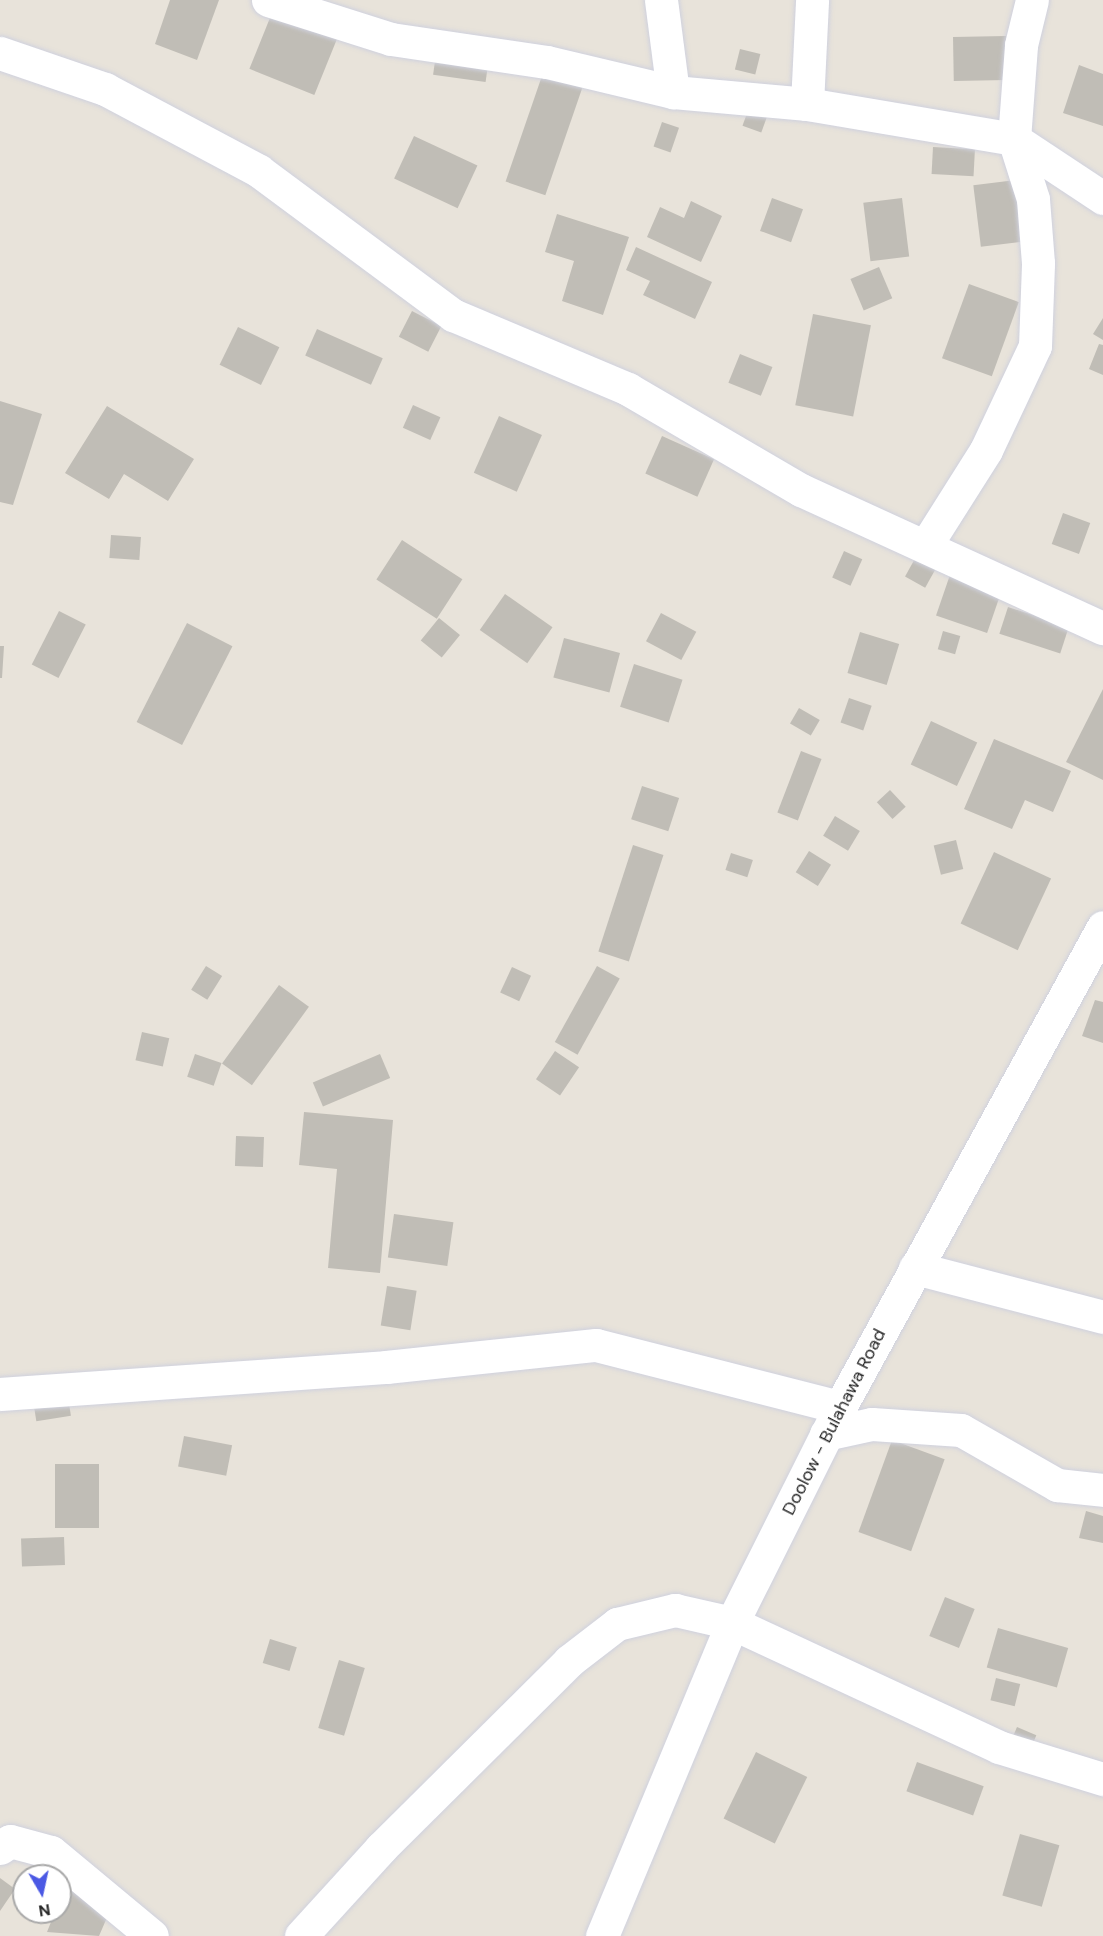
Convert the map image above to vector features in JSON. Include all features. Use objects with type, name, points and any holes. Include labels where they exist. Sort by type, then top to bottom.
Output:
[{"type":"street","points":[[268,0],[391,39],[547,62],[673,92],[807,104],[1014,139],[1103,198]]},
{"type":"street","points":[[661,0],[673,92]]},
{"type":"street","points":[[807,104],[812,0]]},
{"type":"street","points":[[926,545],[986,450],[1035,346],[1038,263],[1033,199],[1014,139],[1021,45],[1032,0]]},
{"type":"street","points":[[0,53],[105,89],[259,171],[453,315],[628,389],[801,490],[926,545],[1103,628]]},
{"type":"street","name":"Doolow - Bulahawa Road","points":[[602,1936],[732,1623],[833,1421],[1103,927]]},
{"type":"street","points":[[915,1268],[1103,1317]]},
{"type":"street","points":[[0,1394],[386,1367],[596,1345],[833,1421],[961,1430],[1057,1485],[1103,1490]]},
{"type":"street","points":[[301,1936],[496,1732],[570,1661],[617,1624],[675,1610],[732,1623],[999,1747],[1103,1779]]},
{"type":"street","points":[[0,1848],[10,1841],[51,1852],[152,1936]]},
{"type":"building","points":[[170,0],[219,0],[197,60],[155,44]]},
{"type":"building","points":[[276,3],[341,29],[314,95],[249,69]]},
{"type":"building","points":[[1006,36],[1007,80],[954,81],[953,37]]},
{"type":"building","points":[[437,47],[489,54],[486,82],[433,75]]},
{"type":"building","points":[[740,49],[760,54],[755,74],[735,69]]},
{"type":"building","points":[[1079,65],[1103,74],[1103,126],[1063,113]]},
{"type":"building","points":[[544,70],[584,84],[545,195],[506,182]]},
{"type":"building","points":[[750,105],[769,112],[761,133],[742,126]]},
{"type":"building","points":[[662,122],[679,128],[671,152],[654,147]]},
{"type":"building","points":[[414,136],[477,166],[458,208],[394,179]]},
{"type":"building","points":[[933,147],[975,149],[974,176],[932,174]]},
{"type":"building","points":[[1016,180],[1024,242],[981,247],[973,185]]},
{"type":"building","points":[[772,198],[803,209],[791,242],[760,231]]},
{"type":"building","points":[[902,198],[909,257],[870,261],[863,203]]},
{"type":"building","points":[[691,201],[722,216],[701,262],[647,237],[660,207],[684,218]]},
{"type":"building","points":[[557,214],[629,237],[603,315],[562,301],[574,261],[545,252]]},
{"type":"building","points":[[636,247],[712,282],[695,319],[643,295],[650,281],[626,270]]},
{"type":"building","points":[[879,267],[892,298],[864,310],[850,279]]},
{"type":"building","points":[[969,284],[1019,302],[992,376],[942,358]]},
{"type":"building","points":[[412,311],[441,326],[428,352],[399,337]]},
{"type":"building","points":[[813,314],[871,325],[853,417],[795,405]]},
{"type":"building","points":[[1103,318],[1103,340],[1093,334]]},
{"type":"building","points":[[238,327],[279,347],[261,385],[220,365]]},
{"type":"building","points":[[317,329],[383,358],[371,385],[305,355]]},
{"type":"building","points":[[1099,344],[1103,345],[1103,375],[1089,369]]},
{"type":"building","points":[[740,354],[772,367],[761,396],[728,383]]},
{"type":"building","points":[[0,401],[42,414],[13,505],[0,502]]},
{"type":"building","points":[[413,405],[440,417],[430,440],[403,428]]},
{"type":"building","points":[[107,406],[194,459],[168,501],[124,474],[109,499],[65,473]]},
{"type":"building","points":[[499,416],[542,435],[517,492],[474,473]]},
{"type":"building","points":[[662,436],[714,459],[697,497],[645,473]]},
{"type":"building","points":[[1063,513],[1090,523],[1079,554],[1052,544]]},
{"type":"building","points":[[111,535],[141,537],[139,560],[109,558]]},
{"type":"building","points":[[402,540],[462,579],[437,619],[376,579]]},
{"type":"building","points":[[922,546],[942,557],[925,588],[905,577]]},
{"type":"building","points":[[844,551],[862,559],[850,586],[832,577]]},
{"type":"building","points":[[951,572],[1002,590],[987,633],[936,615]]},
{"type":"building","points":[[505,594],[553,627],[527,663],[480,630]]},
{"type":"building","points":[[1008,607],[1069,627],[1060,653],[999,634]]},
{"type":"building","points":[[59,611],[86,625],[58,678],[32,664]]},
{"type":"building","points":[[661,613],[696,632],[681,660],[646,641]]},
{"type":"building","points":[[439,618],[460,635],[442,658],[421,641]]},
{"type":"building","points":[[187,623],[232,646],[182,745],[137,722]]},
{"type":"building","points":[[943,631],[960,636],[955,654],[938,649]]},
{"type":"building","points":[[860,632],[899,644],[887,685],[847,673]]},
{"type":"building","points":[[564,638],[620,653],[609,693],[553,678]]},
{"type":"building","points":[[0,646],[4,646],[2,678],[0,678]]},
{"type":"building","points":[[634,664],[683,680],[669,723],[620,707]]},
{"type":"building","points":[[1103,689],[1103,780],[1066,762]]},
{"type":"building","points":[[849,698],[872,706],[863,730],[841,723]]},
{"type":"building","points":[[799,708],[820,720],[811,736],[790,724]]},
{"type":"building","points":[[931,721],[977,743],[957,786],[911,765]]},
{"type":"building","points":[[994,739],[1071,771],[1053,812],[1025,800],[1012,829],[964,809]]},
{"type":"building","points":[[801,751],[822,759],[798,821],[777,813]]},
{"type":"building","points":[[642,786],[679,798],[668,831],[631,819]]},
{"type":"building","points":[[890,790],[906,807],[893,819],[877,802]]},
{"type":"building","points":[[835,816],[860,831],[848,851],[823,836]]},
{"type":"building","points":[[956,840],[963,869],[941,875],[934,846]]},
{"type":"building","points":[[633,845],[663,855],[629,961],[598,952]]},
{"type":"building","points":[[809,851],[831,865],[818,886],[796,872]]},
{"type":"building","points":[[994,852],[1051,879],[1018,950],[961,924]]},
{"type":"building","points":[[731,853],[753,860],[747,877],[725,870]]},
{"type":"building","points":[[206,966],[222,976],[207,1000],[191,990]]},
{"type":"building","points":[[597,966],[620,979],[578,1055],[555,1042]]},
{"type":"building","points":[[512,967],[531,976],[519,1001],[500,992]]},
{"type":"building","points":[[279,985],[309,1007],[252,1085],[222,1063]]},
{"type":"building","points":[[1095,1000],[1103,1002],[1103,1043],[1082,1036]]},
{"type":"building","points":[[142,1032],[169,1038],[163,1067],[135,1060]]},
{"type":"building","points":[[555,1051],[579,1067],[560,1095],[536,1079]]},
{"type":"building","points":[[195,1054],[221,1063],[214,1086],[187,1077]]},
{"type":"building","points":[[380,1054],[390,1078],[323,1106],[313,1083]]},
{"type":"building","points":[[304,1112],[393,1120],[380,1273],[328,1268],[337,1169],[299,1165]]},
{"type":"building","points":[[236,1136],[264,1137],[263,1167],[235,1166]]},
{"type":"building","points":[[394,1214],[453,1222],[447,1266],[388,1258]]},
{"type":"building","points":[[387,1286],[417,1291],[410,1330],[381,1326]]},
{"type":"building","points":[[67,1391],[71,1416],[36,1421],[32,1396]]},
{"type":"building","points":[[184,1436],[232,1445],[226,1476],[178,1466]]},
{"type":"building","points":[[892,1440],[945,1459],[911,1551],[858,1532]]},
{"type":"building","points":[[55,1464],[99,1464],[99,1528],[55,1528]]},
{"type":"building","points":[[1086,1511],[1103,1516],[1103,1543],[1079,1538]]},
{"type":"building","points":[[64,1537],[65,1565],[22,1566],[21,1539]]},
{"type":"building","points":[[945,1597],[975,1609],[959,1648],[929,1636]]},
{"type":"building","points":[[998,1628],[1068,1648],[1057,1688],[987,1667]]},
{"type":"building","points":[[270,1639],[297,1647],[289,1671],[263,1663]]},
{"type":"building","points":[[339,1660],[365,1668],[344,1736],[318,1728]]},
{"type":"building","points":[[996,1678],[1020,1684],[1015,1706],[990,1700]]},
{"type":"building","points":[[1017,1727],[1036,1735],[1029,1754],[1009,1745]]},
{"type":"building","points":[[756,1752],[807,1777],[775,1843],[724,1819]]},
{"type":"building","points":[[917,1762],[984,1786],[973,1815],[906,1791]]},
{"type":"building","points":[[1020,1834],[1059,1845],[1042,1907],[1002,1896]]},
{"type":"building","points":[[0,1878],[12,1887],[12,1893],[0,1911]]},
{"type":"building","points":[[72,1883],[115,1899],[99,1936],[47,1932],[50,1924],[72,1924]]}]
